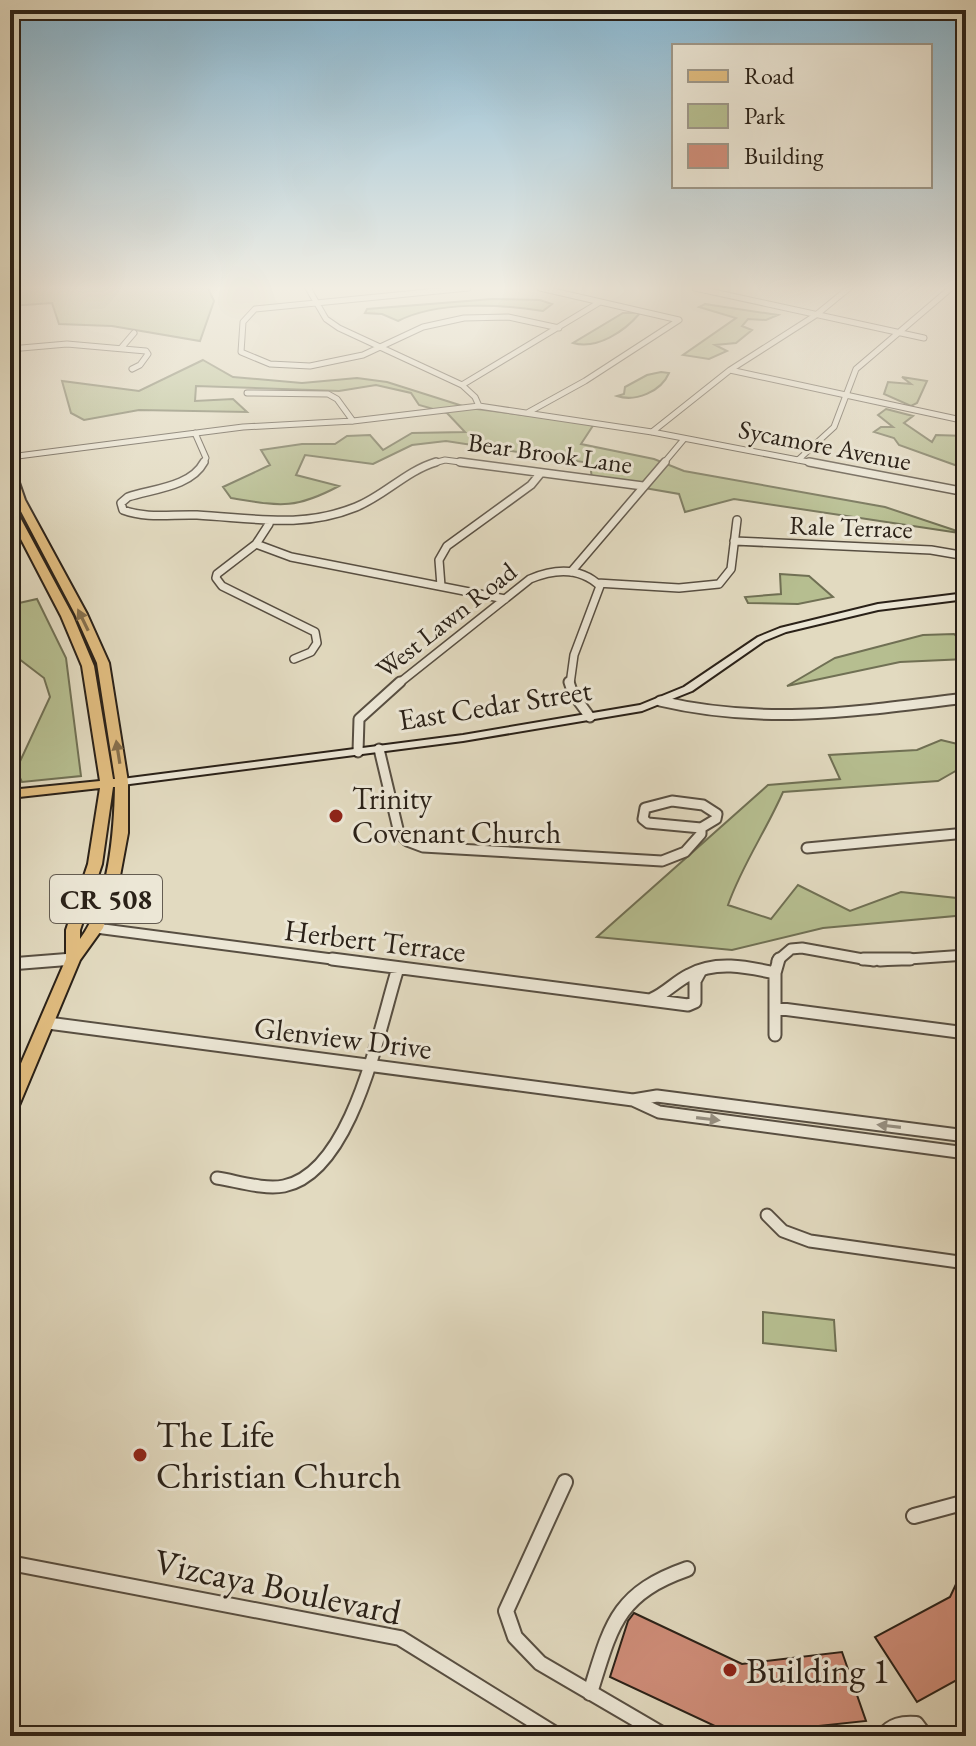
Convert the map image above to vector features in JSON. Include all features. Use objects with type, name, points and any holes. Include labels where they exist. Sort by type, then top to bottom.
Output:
[{"type":"main road","name":"CR 508","points":[[10,471],[13,503],[29,548],[88,666],[115,783],[91,882],[73,930],[73,959],[64,988],[10,1108]]},
{"type":"main road","name":"CR 508","points":[[13,503],[42,544],[103,663],[121,833],[113,876],[96,928],[73,959]]},
{"type":"main road","points":[[29,548],[42,544]]},
{"type":"main road","points":[[56,598],[70,595]]},
{"type":"main road","name":"East Cedar Street","points":[[10,794],[358,752],[590,717],[660,701],[704,680],[761,639],[783,630],[878,607],[966,596]]},
{"type":"main road","points":[[83,653],[97,650]]},
{"type":"main road","points":[[91,882],[96,887],[85,923],[96,928]]},
{"type":"street","points":[[428,369],[462,385],[475,397],[479,406]]},
{"type":"street","points":[[462,385],[488,369]]},
{"type":"street","points":[[527,413],[603,369]]},
{"type":"street","points":[[798,460],[834,427],[856,369]]},
{"type":"street","points":[[652,432],[730,370],[962,421],[966,386]]},
{"type":"street","points":[[247,393],[328,394],[341,403],[353,421]]},
{"type":"street","name":"Sycamore Avenue","points":[[10,457],[243,427],[353,421],[479,406],[652,432],[966,492]]},
{"type":"street","name":"Bear Brook Lane","points":[[195,433],[206,458],[201,469],[189,477],[128,497],[122,501],[121,508],[140,515],[201,515],[269,524],[299,524],[344,512],[435,462],[450,460],[643,486]]},
{"type":"street","points":[[684,439],[571,572],[585,575],[597,583],[679,588],[719,584],[731,569],[737,520]]},
{"type":"street","points":[[441,586],[438,569],[441,553],[459,536],[531,485],[540,474]]},
{"type":"street","points":[[269,524],[256,544],[217,574],[216,578],[222,586],[315,632],[317,643],[314,648],[294,659]]},
{"type":"street","name":"Rale Terrace","points":[[734,541],[931,550],[966,556]]},
{"type":"street","points":[[256,544],[291,557],[505,599]]},
{"type":"street","name":"West Lawn Road","points":[[358,752],[356,730],[362,713],[535,576],[555,571],[571,572]]},
{"type":"street","points":[[590,717],[573,695],[569,681],[579,642],[600,592],[597,583]]},
{"type":"street","points":[[660,701],[710,714],[763,719],[966,698]]},
{"type":"street","points":[[379,749],[399,833],[407,841],[423,847],[662,861],[685,852],[701,834],[701,828]]},
{"type":"street","points":[[663,802],[711,807],[717,814],[716,819],[701,828],[648,823],[643,819],[643,812],[650,805],[663,802]]},
{"type":"street","points":[[807,848],[966,833]]},
{"type":"street","name":"Herbert Terrace","points":[[96,928],[692,1004],[697,998],[696,977],[701,970]]},
{"type":"street","points":[[775,1035],[777,960],[791,949],[811,948],[876,961],[966,955]]},
{"type":"street","points":[[10,964],[73,959]]},
{"type":"street","points":[[648,999],[667,994],[685,977],[701,970],[732,965],[775,973]]},
{"type":"street","points":[[217,1178],[258,1187],[280,1187],[297,1182],[322,1165],[350,1123],[398,968]]},
{"type":"street","points":[[775,1008],[966,1033]]},
{"type":"street","name":"Glenview Drive","points":[[48,1023],[633,1100],[657,1096],[966,1136]]},
{"type":"street","name":"Glenview Drive","points":[[633,1100],[659,1112],[966,1153]]},
{"type":"street","points":[[767,1215],[783,1231],[810,1241],[966,1263]]},
{"type":"street","points":[[565,1482],[506,1611],[515,1637],[540,1663],[665,1736]]},
{"type":"street","points":[[914,1516],[966,1502]]},
{"type":"street","name":"Vizcaya Boulevard","points":[[10,1563],[400,1638],[558,1736]]},
{"type":"street","points":[[590,1693],[613,1623],[630,1600],[657,1577],[687,1569]]},
{"type":"street","points":[[883,1736],[888,1729],[904,1723],[916,1724],[925,1736]]},
{"type":"green space","points":[[183,369],[220,369],[233,377],[302,383],[357,378],[387,382],[469,408],[594,424],[581,444],[654,459],[684,471],[885,507],[966,534],[734,499],[685,512],[679,494],[592,479],[590,463],[446,441],[412,445],[373,464],[305,455],[296,475],[339,486],[310,499],[286,504],[231,498],[223,487],[270,465],[261,450],[302,444],[335,444],[347,436],[370,435],[383,450],[412,433],[465,432],[447,413],[419,405],[411,393],[376,385],[339,391],[196,386],[195,401],[233,399],[247,412],[139,410],[84,420],[71,413],[62,381],[139,391]]},
{"type":"green space","points":[[669,373],[660,385],[647,394],[632,398],[617,396],[624,394],[625,387],[647,375]]},
{"type":"green space","points":[[902,377],[927,381],[917,403],[911,406],[884,394],[888,382],[911,384]]},
{"type":"green space","points":[[886,409],[913,416],[904,423],[932,442],[936,435],[966,436],[966,469],[899,445],[894,438],[874,432],[881,427],[893,427],[878,415]]},
{"type":"green space","points":[[780,574],[809,576],[833,597],[798,604],[748,603],[745,597],[781,594]]},
{"type":"green space","points":[[37,599],[66,658],[81,776],[22,782],[16,770],[50,697],[44,678],[10,652],[10,605]]},
{"type":"green space","points":[[954,634],[966,644],[966,659],[900,662],[787,686],[835,658],[923,635]]},
{"type":"green space","points":[[941,740],[966,746],[966,765],[938,781],[783,792],[728,905],[771,919],[798,885],[850,911],[901,892],[966,899],[966,915],[823,928],[732,950],[597,937],[768,785],[840,779],[829,755],[917,750]]},
{"type":"green space","points":[[763,1312],[834,1320],[836,1351],[763,1343]]},
{"type":"building","points":[[966,1563],[966,1675],[917,1702],[875,1637],[950,1597]]},
{"type":"building","name":"Building 1","points":[[634,1613],[742,1664],[842,1652],[866,1721],[734,1735],[610,1677],[628,1621]]},
{"type":"place","name":"Trinity Covenant Church","points":[[336,816]]},
{"type":"place","name":"The Life Christian Church","points":[[140,1455]]},
{"type":"place","name":"Building 1","points":[[730,1670]]}]
